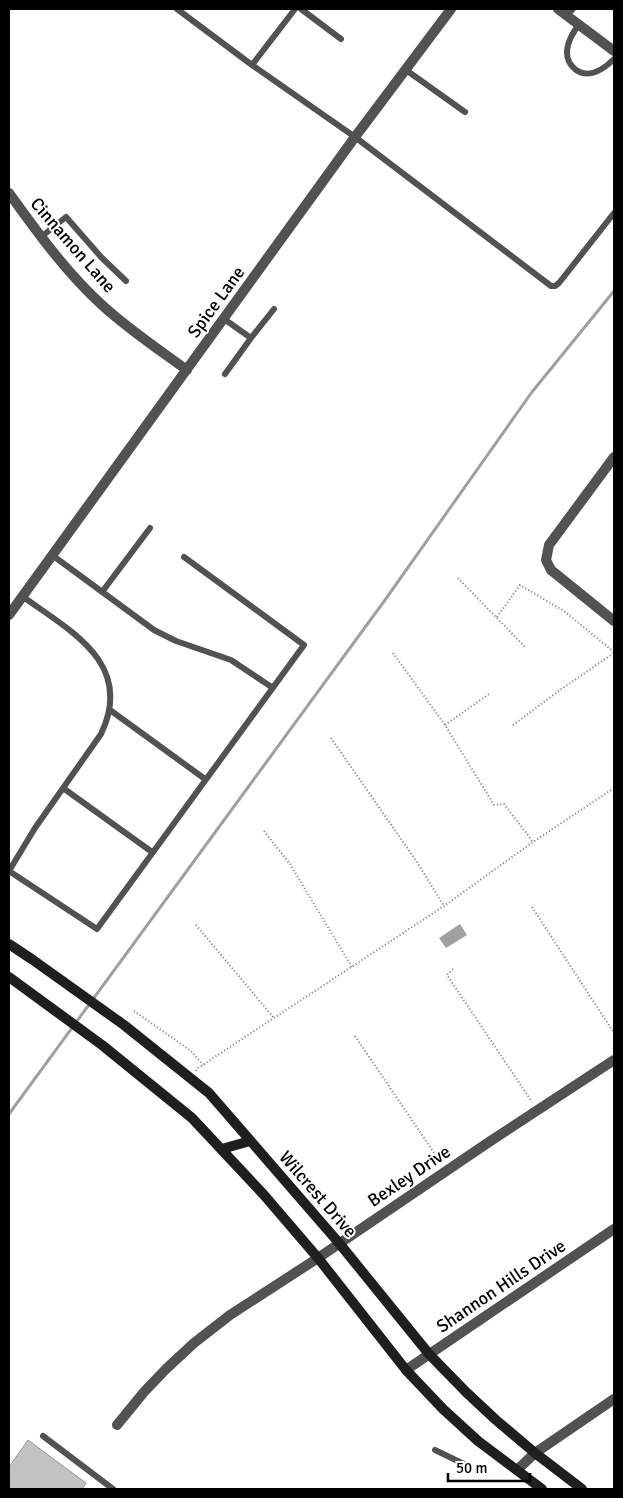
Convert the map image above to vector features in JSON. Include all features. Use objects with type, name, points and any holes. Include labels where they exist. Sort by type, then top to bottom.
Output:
[{"type":"main road","name":"Wilcrest Drive","points":[[9,944],[70,986],[209,1093],[339,1243],[429,1354],[466,1392],[535,1453],[582,1489]]},
{"type":"main road","points":[[9,977],[102,1045],[192,1118],[264,1194],[318,1258],[406,1370],[443,1409],[478,1441],[542,1489]]},
{"type":"main road","points":[[222,1149],[250,1141]]},
{"type":"street","name":"Spice Lane","points":[[9,615],[355,137],[451,9]]},
{"type":"street","points":[[558,9],[570,12],[579,24],[614,51]]},
{"type":"street","name":"Cinnamon Lane","points":[[9,193],[41,237],[81,284],[102,305],[187,370]]},
{"type":"street","points":[[614,457],[550,545],[546,560],[552,570],[614,621]]},
{"type":"street","name":"Bexley Drive","points":[[117,1425],[144,1392],[194,1343],[230,1315],[614,1060]]},
{"type":"street","name":"Shannon Hills Drive","points":[[406,1370],[614,1229]]},
{"type":"street","points":[[517,1470],[535,1453],[614,1399]]},
{"type":"lane","points":[[177,9],[252,65],[355,137],[551,286],[559,283],[614,213]]},
{"type":"lane","points":[[252,65],[295,9]]},
{"type":"lane","points":[[301,9],[341,39]]},
{"type":"lane","points":[[579,24],[569,40],[567,54],[571,66],[581,73],[592,73],[606,67],[614,59]]},
{"type":"lane","points":[[406,70],[465,112]]},
{"type":"lane","points":[[41,237],[66,217],[101,257],[126,281]]},
{"type":"lane","points":[[225,374],[274,309]]},
{"type":"lane","points":[[224,319],[252,338]]},
{"type":"lane","points":[[102,592],[150,528]]},
{"type":"lane","points":[[52,555],[154,630],[166,637],[231,660],[272,688]]},
{"type":"lane","points":[[22,596],[89,646],[102,664],[111,692],[110,710],[102,734],[35,828],[9,871],[97,929],[304,645],[184,557]]},
{"type":"lane","points":[[110,710],[205,779]]},
{"type":"lane","points":[[63,788],[152,852]]},
{"type":"lane","points":[[43,1436],[113,1489]]},
{"type":"lane","points":[[435,1450],[468,1466]]},
{"type":"path","points":[[458,578],[525,647]]},
{"type":"path","points":[[497,617],[520,585],[564,611],[614,653],[513,725]]},
{"type":"path","points":[[393,653],[445,725],[494,805],[504,804],[533,842]]},
{"type":"path","points":[[445,725],[489,694]]},
{"type":"path","points":[[332,738],[444,906]]},
{"type":"path","points":[[191,1078],[198,1068],[444,906],[533,842],[614,788]]},
{"type":"path","points":[[264,831],[290,864],[352,966]]},
{"type":"path","points":[[532,907],[614,1033]]},
{"type":"path","points":[[196,925],[274,1018]]},
{"type":"path","points":[[453,969],[447,975],[538,1110]]},
{"type":"path","points":[[134,1011],[191,1051],[204,1065]]},
{"type":"path","points":[[355,1036],[446,1171]]},
{"type":"shaded area","points":[[460,924],[467,935],[446,948],[439,938]]},
{"type":"building","points":[[28,1440],[86,1483],[82,1489],[9,1489],[9,1467]]},
{"type":"waterway","points":[[9,1114],[385,600],[532,392],[614,291]]}]
